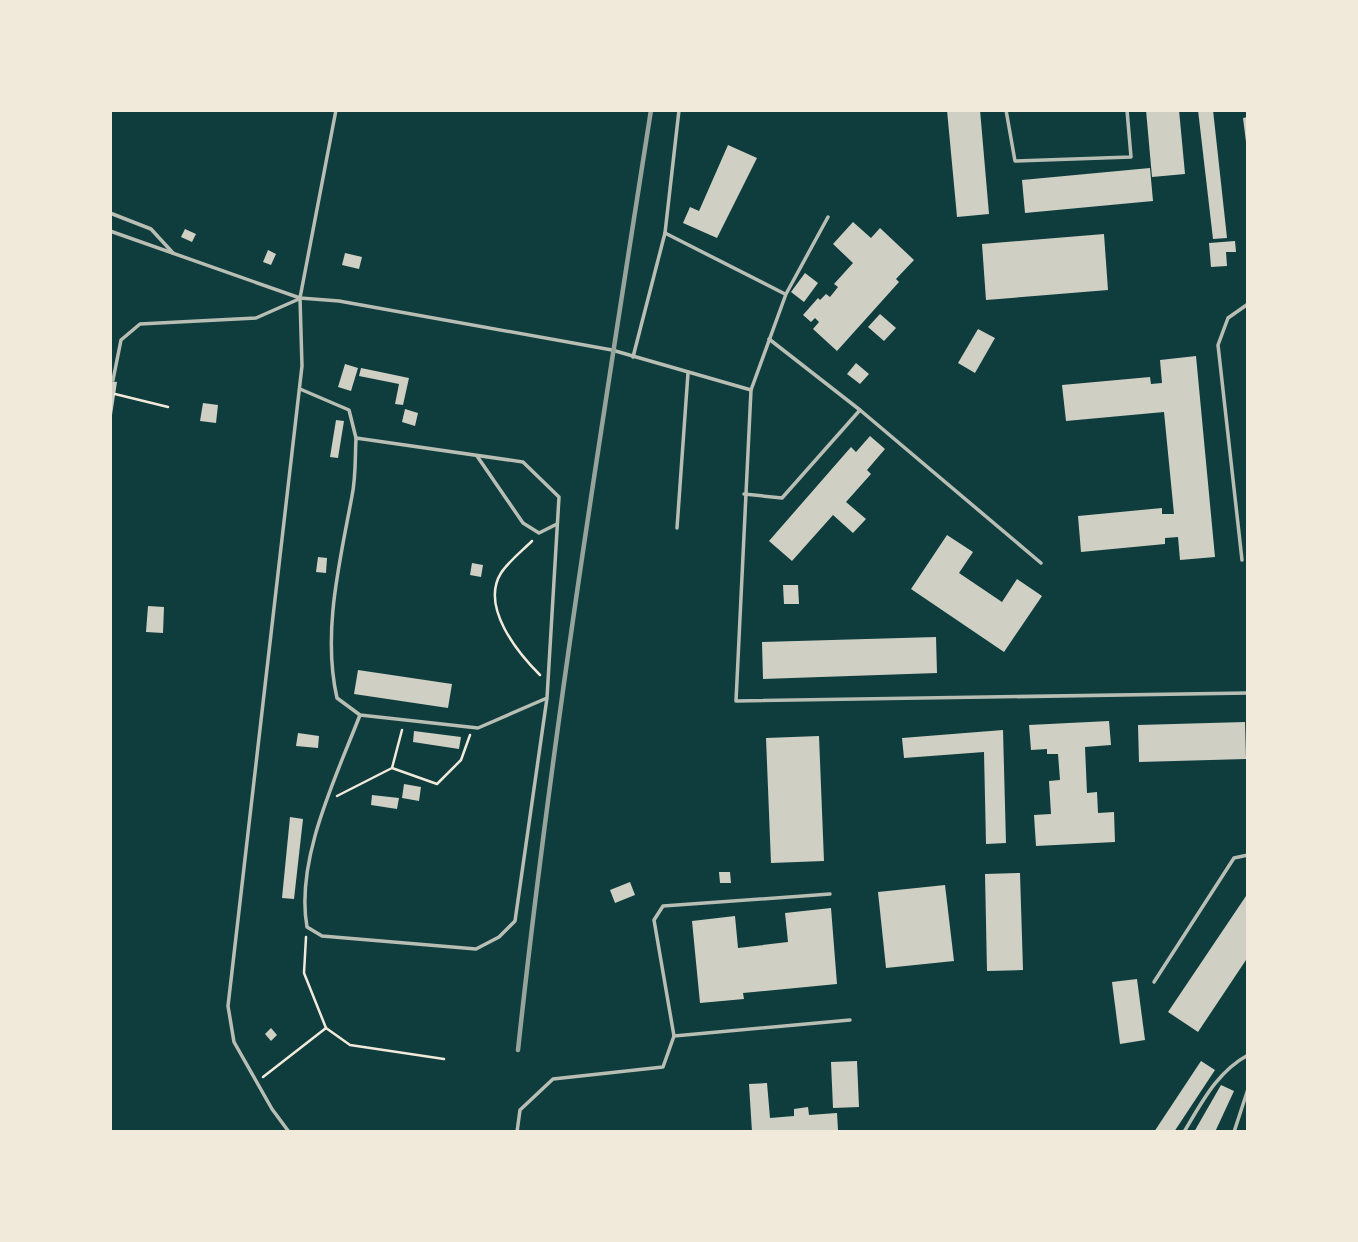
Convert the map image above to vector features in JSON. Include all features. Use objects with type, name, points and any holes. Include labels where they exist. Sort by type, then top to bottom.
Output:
[{"type":"lane","points":[[289,1132],[234,1042],[228,1006],[300,389],[300,298],[335,110]]},
{"type":"lane","points":[[633,357],[665,233],[679,110]]},
{"type":"lane","points":[[1006,110],[1015,161],[1131,157],[1127,110]]},
{"type":"lane","points":[[110,213],[150,229],[174,255]]},
{"type":"lane","points":[[828,217],[786,294],[751,390],[736,701],[1248,693]]},
{"type":"lane","points":[[110,231],[300,298],[339,302],[585,345],[751,390]]},
{"type":"lane","points":[[665,233],[786,294]]},
{"type":"lane","points":[[113,380],[121,340],[140,324],[256,318],[300,298]]},
{"type":"lane","points":[[1242,560],[1218,345],[1228,318],[1248,304]]},
{"type":"lane","points":[[769,339],[860,410],[1041,563]]},
{"type":"lane","points":[[677,528],[688,373]]},
{"type":"lane","points":[[300,389],[349,410],[356,438],[353,493],[340,554],[330,667],[337,698],[360,715],[478,728],[547,698]]},
{"type":"lane","points":[[744,494],[782,498],[860,410]]},
{"type":"lane","points":[[356,438],[523,462],[559,497],[547,698],[514,921],[499,937],[476,949],[323,936],[307,927],[304,911],[314,834],[360,715]]},
{"type":"lane","points":[[477,455],[523,523],[538,533],[557,524]]},
{"type":"lane","points":[[1154,982],[1234,858],[1248,855]]},
{"type":"lane","points":[[517,1132],[520,1110],[553,1079],[663,1067],[674,1036],[654,920],[663,906],[830,894]]},
{"type":"lane","points":[[674,1036],[850,1020]]},
{"type":"lane","points":[[1184,1132],[1214,1083],[1232,1064],[1248,1055]]},
{"type":"lane","points":[[1234,1132],[1248,1089]]},
{"type":"path","points":[[115,394],[168,407]]},
{"type":"path","points":[[538,533],[501,573],[495,590],[500,616],[517,653],[548,682]]},
{"type":"path","points":[[392,768],[405,720]]},
{"type":"path","points":[[327,801],[392,768],[437,784],[461,760],[473,727]]},
{"type":"path","points":[[307,927],[304,973],[326,1028],[350,1045],[444,1059]]},
{"type":"path","points":[[257,1082],[326,1028]]},
{"type":"building","points":[[947,110],[980,110],[989,214],[957,217]]},
{"type":"building","points":[[1146,110],[1179,110],[1185,174],[1152,177]]},
{"type":"building","points":[[1198,110],[1213,110],[1227,238],[1213,239]]},
{"type":"building","points":[[1248,117],[1248,142],[1246,142],[1243,118]]},
{"type":"building","points":[[728,145],[757,158],[717,238],[683,223],[690,207],[699,211]]},
{"type":"building","points":[[1150,168],[1153,201],[1025,213],[1022,180]]},
{"type":"building","points":[[853,222],[871,238],[880,228],[914,260],[896,279],[899,282],[837,351],[813,329],[819,322],[815,318],[811,322],[803,315],[818,298],[820,300],[826,294],[830,297],[838,287],[834,284],[853,263],[833,244]]},
{"type":"building","points":[[185,229],[196,234],[192,242],[181,237]]},
{"type":"building","points":[[1104,234],[1108,290],[986,300],[982,244]]},
{"type":"building","points":[[1235,241],[1236,252],[1226,252],[1227,266],[1211,267],[1209,243]]},
{"type":"building","points":[[268,250],[276,254],[271,265],[263,262]]},
{"type":"building","points":[[345,253],[362,257],[359,269],[342,265]]},
{"type":"building","points":[[805,273],[818,283],[804,302],[791,292]]},
{"type":"building","points":[[880,314],[896,328],[884,341],[868,327]]},
{"type":"building","points":[[978,329],[995,338],[975,373],[958,363]]},
{"type":"building","points":[[1196,356],[1215,557],[1180,560],[1178,537],[1165,538],[1165,544],[1081,552],[1078,516],[1162,508],[1162,514],[1174,514],[1164,412],[1066,421],[1062,385],[1150,377],[1151,384],[1162,383],[1160,360]]},
{"type":"building","points":[[856,363],[869,374],[860,384],[847,374]]},
{"type":"building","points":[[345,364],[358,368],[351,391],[338,387]]},
{"type":"building","points":[[361,368],[409,378],[403,405],[395,404],[399,384],[359,376]]},
{"type":"building","points":[[110,381],[117,382],[112,415],[110,414]]},
{"type":"building","points":[[203,403],[218,405],[216,423],[200,421]]},
{"type":"building","points":[[405,409],[418,413],[415,426],[402,422]]},
{"type":"building","points":[[336,420],[344,421],[338,458],[330,457]]},
{"type":"building","points":[[870,436],[885,449],[867,470],[871,474],[846,502],[866,519],[853,533],[833,515],[792,561],[769,541],[851,447],[856,452]]},
{"type":"building","points":[[947,535],[973,552],[959,573],[1002,602],[1017,579],[1042,596],[1004,652],[911,589]]},
{"type":"building","points":[[318,557],[327,558],[326,573],[316,572]]},
{"type":"building","points":[[472,563],[483,565],[481,577],[470,575]]},
{"type":"building","points":[[783,585],[798,585],[799,604],[784,604]]},
{"type":"building","points":[[148,606],[164,607],[163,633],[146,632]]},
{"type":"building","points":[[936,637],[937,673],[763,679],[762,642]]},
{"type":"building","points":[[358,670],[452,684],[448,708],[354,694]]},
{"type":"building","points":[[1109,721],[1111,745],[1085,747],[1087,793],[1097,792],[1098,813],[1114,812],[1115,842],[1036,846],[1034,815],[1051,814],[1049,781],[1060,780],[1058,754],[1047,754],[1047,749],[1031,750],[1029,725]]},
{"type":"building","points":[[1245,722],[1246,759],[1139,762],[1138,725]]},
{"type":"building","points":[[1003,730],[1006,843],[986,844],[984,752],[904,758],[902,738]]},
{"type":"building","points":[[414,731],[461,737],[459,749],[413,742]]},
{"type":"building","points":[[298,733],[319,736],[318,748],[296,746]]},
{"type":"building","points":[[819,736],[824,861],[771,863],[766,738]]},
{"type":"building","points":[[404,784],[421,787],[419,801],[402,798]]},
{"type":"building","points":[[372,795],[399,798],[397,809],[371,805]]},
{"type":"building","points":[[290,817],[303,819],[294,899],[282,898]]},
{"type":"building","points":[[719,872],[730,872],[731,883],[720,883]]},
{"type":"building","points":[[1020,873],[1023,970],[987,971],[985,874]]},
{"type":"building","points":[[630,882],[635,895],[615,903],[610,890]]},
{"type":"building","points":[[945,885],[954,961],[886,968],[878,892]]},
{"type":"building","points":[[1248,893],[1248,957],[1198,1032],[1168,1012]]},
{"type":"building","points":[[831,908],[837,984],[743,993],[744,999],[700,1003],[692,921],[735,916],[738,948],[788,942],[785,913]]},
{"type":"building","points":[[1137,979],[1145,1040],[1120,1044],[1112,982]]},
{"type":"building","points":[[271,1028],[277,1035],[271,1041],[265,1034]]},
{"type":"building","points":[[857,1061],[859,1107],[833,1108],[831,1062]]},
{"type":"building","points":[[1201,1061],[1215,1070],[1174,1132],[1154,1132]]},
{"type":"building","points":[[767,1083],[770,1118],[794,1116],[794,1109],[808,1107],[809,1115],[837,1113],[838,1130],[752,1132],[749,1084]]},
{"type":"building","points":[[1221,1085],[1234,1091],[1215,1132],[1194,1132]]},
{"type":"railway","points":[[518,1050],[562,697],[651,110]]}]
